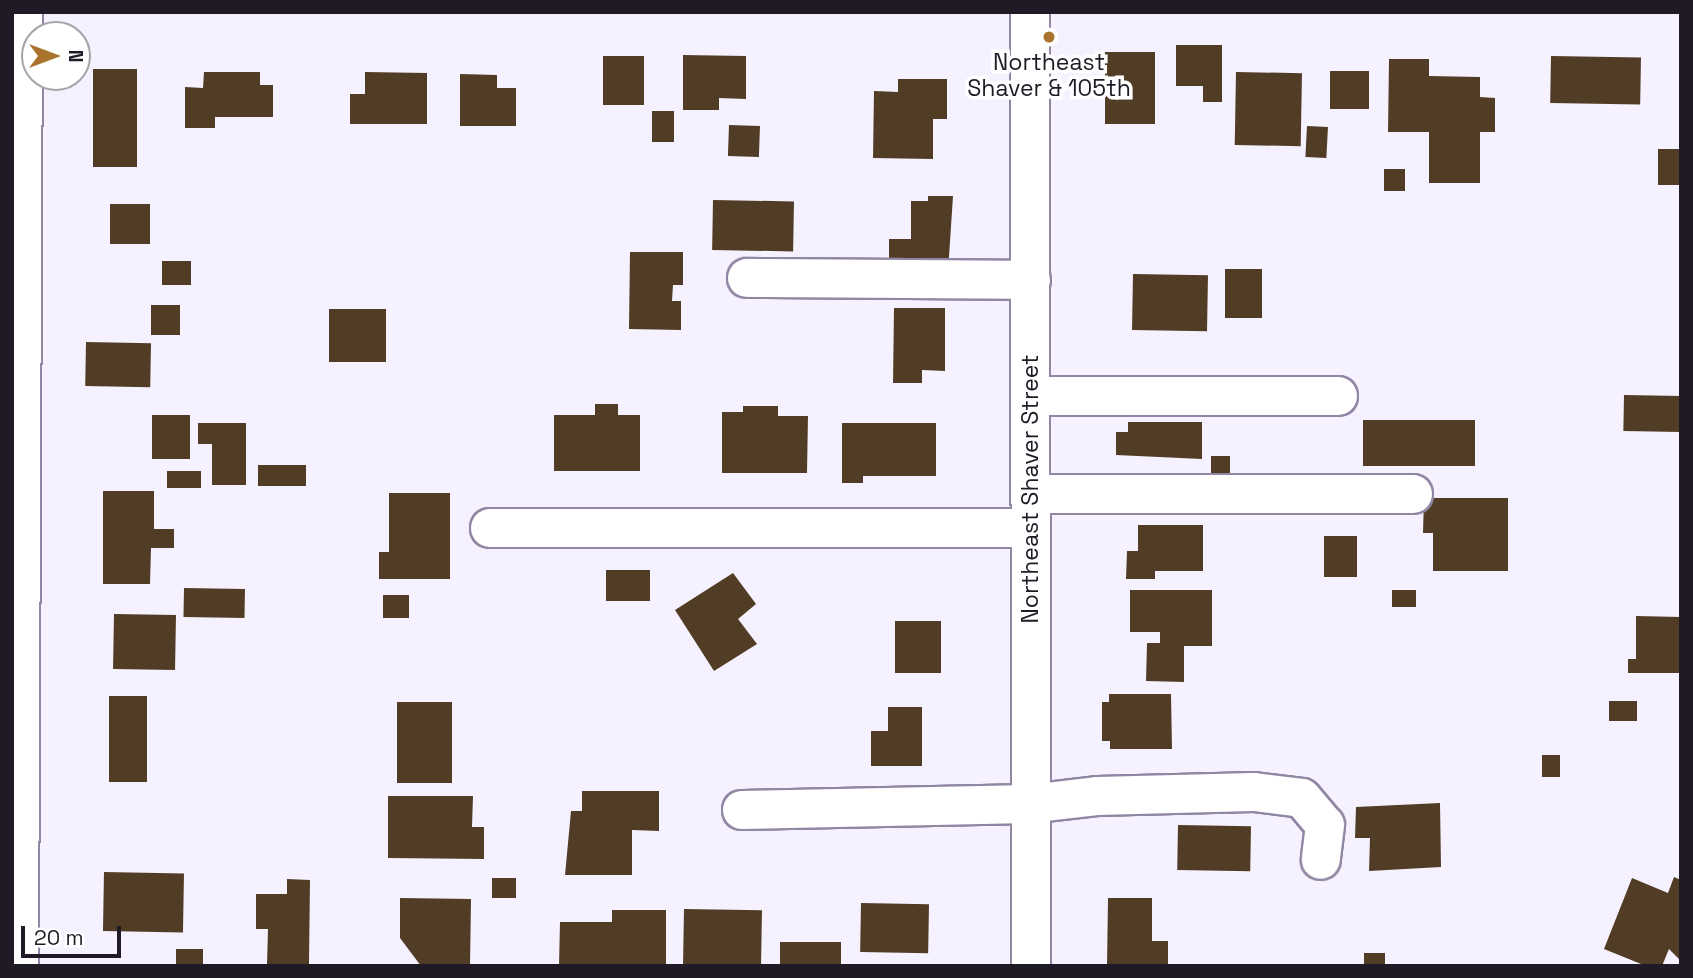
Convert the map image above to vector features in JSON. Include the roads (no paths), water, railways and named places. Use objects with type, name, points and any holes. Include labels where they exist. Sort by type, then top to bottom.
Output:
[{"type":"street","points":[[19,966],[23,12]]},
{"type":"street","name":"Northeast Shaver Street","points":[[1030,12],[1031,966]]},
{"type":"street","points":[[747,278],[1031,280]]},
{"type":"street","points":[[1031,396],[1338,397]]},
{"type":"street","points":[[490,528],[1031,511],[1413,494]]},
{"type":"street","points":[[742,810],[1030,804],[1097,796],[1254,792],[1301,798],[1325,825],[1321,860]]},
{"type":"place","name":"Northeast Shaver & 105th","points":[[1049,37]]}]
